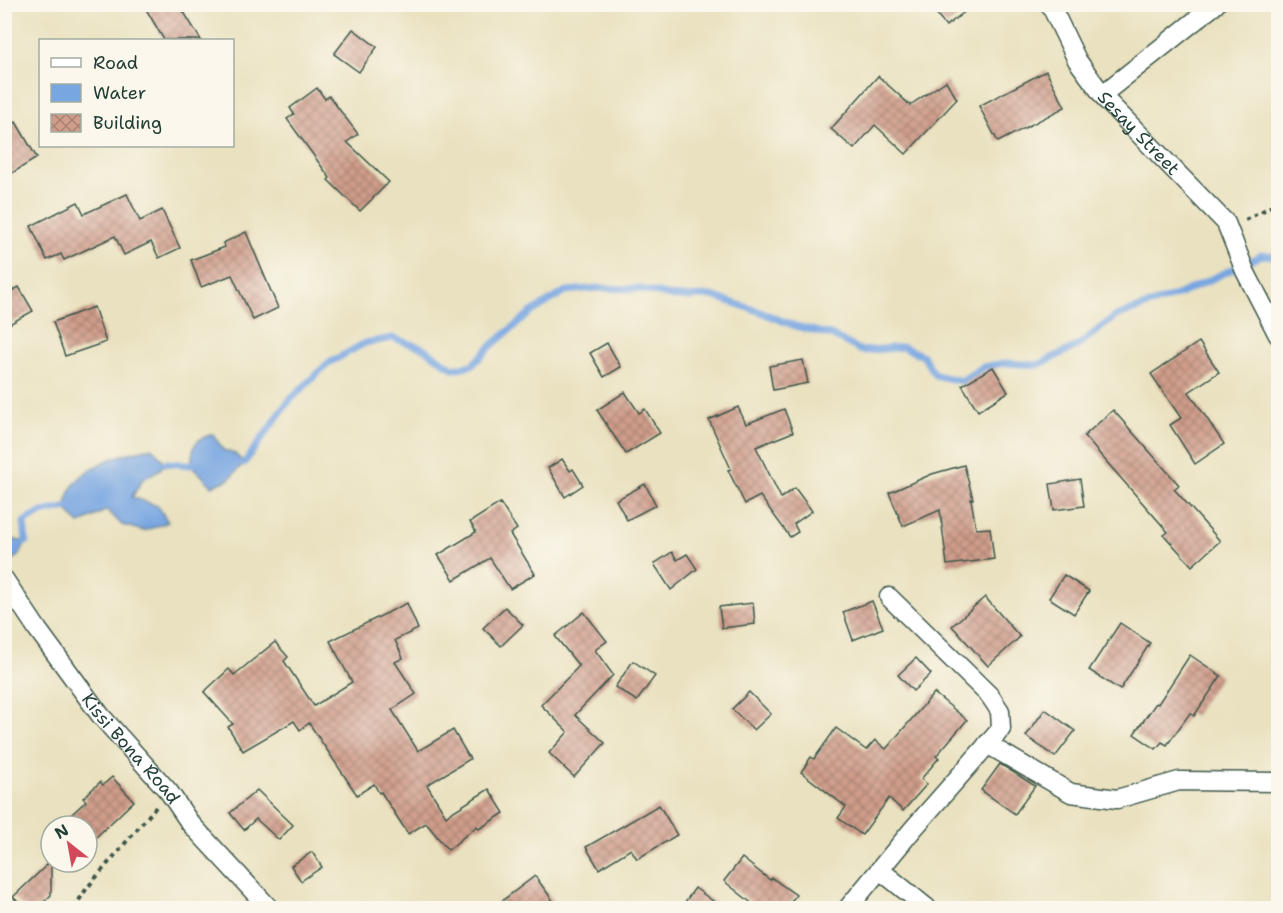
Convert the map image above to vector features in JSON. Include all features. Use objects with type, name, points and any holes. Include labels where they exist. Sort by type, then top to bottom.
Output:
[{"type":"street","name":"Sesay Street","points":[[1050,4],[1077,60],[1103,94],[1226,223],[1245,271],[1278,334]]},
{"type":"street","points":[[1103,94],[1216,4]]},
{"type":"street","name":"Kissi Bona Road","points":[[4,579],[101,716],[169,792],[190,824],[269,909]]},
{"type":"street","points":[[848,909],[1001,729],[1000,711],[990,696],[889,597]]},
{"type":"street","points":[[987,744],[1071,793],[1117,799],[1179,781],[1278,782]]},
{"type":"street","points":[[880,870],[927,909]]},
{"type":"path","points":[[1228,228],[1270,207],[1278,200]]},
{"type":"path","points":[[74,909],[87,888],[169,792]]},
{"type":"water","points":[[213,434],[223,450],[235,454],[244,463],[228,480],[212,486],[191,465],[195,444]]},
{"type":"water","points":[[152,448],[166,463],[143,479],[132,497],[158,506],[168,522],[144,531],[122,525],[107,510],[79,524],[65,508],[73,486],[89,471],[109,460]]},
{"type":"water","points":[[5,539],[26,542],[15,558],[4,562]]},
{"type":"building","points":[[143,4],[179,4],[200,39],[163,39]]},
{"type":"building","points":[[929,4],[975,4],[946,26]]},
{"type":"building","points":[[353,29],[377,47],[359,72],[334,54]]},
{"type":"building","points":[[1046,71],[1065,107],[998,142],[979,106]]},
{"type":"building","points":[[878,76],[910,105],[946,81],[957,99],[906,154],[875,125],[854,149],[831,129]]},
{"type":"building","points":[[317,88],[325,99],[329,96],[358,134],[347,142],[389,182],[360,211],[328,180],[330,178],[287,119],[294,114],[290,108]]},
{"type":"building","points":[[16,122],[37,158],[4,178],[4,129]]},
{"type":"building","points":[[127,194],[140,221],[162,210],[180,248],[159,258],[151,242],[124,255],[115,236],[64,260],[61,254],[47,260],[31,226],[78,202],[84,214]]},
{"type":"building","points":[[246,232],[278,308],[253,320],[232,275],[201,287],[191,260],[225,247],[223,243]]},
{"type":"building","points":[[19,287],[33,311],[4,327],[4,295]]},
{"type":"building","points":[[94,307],[106,342],[65,356],[53,322]]},
{"type":"building","points":[[1199,342],[1219,372],[1189,392],[1224,444],[1195,464],[1170,425],[1181,418],[1151,374]]},
{"type":"building","points":[[607,343],[621,367],[604,377],[590,353]]},
{"type":"building","points":[[803,360],[808,383],[773,390],[769,366]]},
{"type":"building","points":[[993,367],[1008,392],[978,411],[962,385]]},
{"type":"building","points":[[625,392],[639,413],[645,409],[660,433],[626,454],[597,410]]},
{"type":"building","points":[[738,407],[746,424],[784,409],[793,432],[756,447],[781,498],[795,488],[812,511],[794,524],[798,532],[790,537],[760,496],[745,504],[728,470],[731,469],[709,420]]},
{"type":"building","points":[[1113,410],[1179,485],[1174,489],[1220,541],[1192,566],[1164,535],[1168,532],[1084,436]]},
{"type":"building","points":[[562,459],[570,471],[573,469],[583,485],[565,497],[548,468]]},
{"type":"building","points":[[964,465],[973,499],[971,499],[976,529],[990,528],[994,559],[947,565],[940,510],[903,526],[889,493],[932,474]]},
{"type":"building","points":[[1080,479],[1084,506],[1054,510],[1050,484]]},
{"type":"building","points":[[645,484],[656,505],[627,520],[616,500]]},
{"type":"building","points":[[500,503],[517,529],[510,534],[535,574],[510,589],[490,558],[454,580],[438,555],[476,532],[470,522]]},
{"type":"building","points":[[672,552],[677,560],[687,554],[697,569],[671,590],[654,564]]},
{"type":"building","points":[[1064,575],[1089,591],[1074,614],[1049,598]]},
{"type":"building","points":[[985,597],[1020,637],[988,666],[952,626]]},
{"type":"building","points":[[872,601],[883,628],[853,640],[843,612]]},
{"type":"building","points":[[407,603],[418,629],[395,640],[403,658],[395,662],[416,694],[392,710],[418,751],[453,730],[470,759],[427,785],[446,816],[489,789],[504,813],[479,829],[477,826],[448,850],[426,823],[408,834],[374,784],[357,795],[309,723],[300,730],[294,721],[243,751],[228,727],[233,724],[204,692],[229,669],[234,675],[275,642],[288,657],[284,661],[314,706],[352,682],[330,641]]},
{"type":"building","points":[[753,603],[755,624],[722,628],[719,607]]},
{"type":"building","points":[[505,607],[523,625],[501,646],[483,628]]},
{"type":"building","points":[[584,612],[607,641],[595,650],[613,675],[575,715],[605,743],[574,777],[549,753],[568,732],[541,705],[579,666],[555,636]]},
{"type":"building","points":[[1120,623],[1150,643],[1120,690],[1089,670]]},
{"type":"building","points":[[1190,655],[1221,676],[1194,716],[1190,713],[1167,745],[1162,742],[1156,749],[1134,734],[1156,703],[1158,704]]},
{"type":"building","points":[[916,658],[931,674],[913,691],[898,675]]},
{"type":"building","points":[[633,661],[655,676],[637,701],[615,687]]},
{"type":"building","points":[[749,692],[771,714],[754,730],[732,709]]},
{"type":"building","points":[[934,693],[967,720],[936,756],[939,758],[921,779],[927,784],[903,811],[889,798],[862,835],[838,818],[846,807],[801,772],[811,757],[814,759],[836,728],[866,750],[875,740],[886,749]]},
{"type":"building","points":[[1045,709],[1075,731],[1055,757],[1026,736]]},
{"type":"building","points":[[1000,764],[1035,786],[1015,814],[981,790]]},
{"type":"building","points":[[112,777],[134,801],[99,834],[99,814],[72,814],[86,801],[83,798],[100,782],[103,785]]},
{"type":"building","points":[[257,790],[293,825],[279,840],[256,819],[244,830],[230,813]]},
{"type":"building","points":[[659,805],[677,835],[637,859],[631,849],[599,869],[586,847]]},
{"type":"building","points":[[312,852],[322,867],[301,881],[291,866]]},
{"type":"building","points":[[742,858],[770,880],[772,878],[796,895],[786,909],[759,909],[724,881]]},
{"type":"building","points":[[39,872],[51,874],[51,895],[37,909],[25,909],[13,897]]},
{"type":"building","points":[[535,876],[559,909],[491,909]]},
{"type":"building","points":[[695,888],[724,909],[680,909]]},
{"type":"waterway","points":[[244,463],[289,401],[327,364],[365,343],[393,338],[423,348],[454,369],[472,365],[530,313],[566,291],[599,288],[640,289],[675,297],[712,296],[795,326],[831,335],[862,351],[903,347],[923,356],[935,375],[961,381],[983,367],[1005,363],[1038,365],[1077,346],[1116,316],[1180,294],[1262,255],[1278,256]]},
{"type":"waterway","points":[[166,463],[191,465]]},
{"type":"waterway","points":[[26,542],[24,522],[42,512],[65,508]]}]
